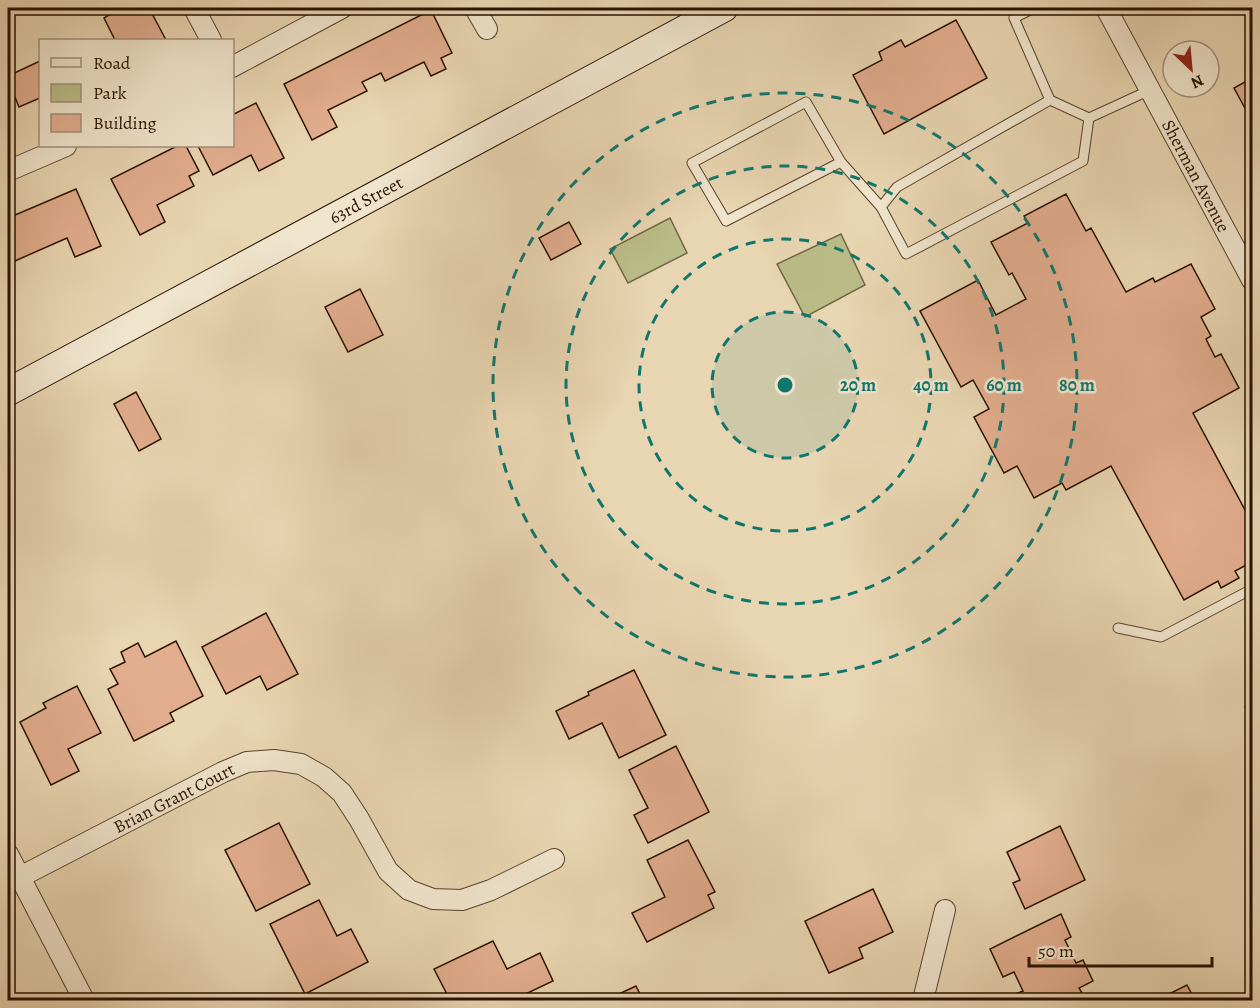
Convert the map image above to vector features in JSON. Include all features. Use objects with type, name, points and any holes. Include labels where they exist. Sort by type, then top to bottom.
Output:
[{"type":"main road","name":"63rd Street","points":[[8,392],[724,8]]},
{"type":"street","points":[[194,8],[210,39]]},
{"type":"street","points":[[234,66],[342,8]]},
{"type":"street","points":[[475,8],[487,29]]},
{"type":"street","name":"Sherman Avenue","points":[[1106,8],[1252,280]]},
{"type":"street","points":[[8,171],[64,147]]},
{"type":"street","name":"Brian Grant Court","points":[[20,877],[223,772],[247,762],[274,760],[301,764],[324,777],[342,793],[388,871],[410,890],[433,899],[462,900],[491,890],[554,859]]},
{"type":"street","points":[[8,854],[84,1000]]},
{"type":"street","points":[[923,1000],[945,909]]},
{"type":"lane","points":[[1034,8],[1014,18],[1050,100],[1089,118],[1150,90]]},
{"type":"lane","points":[[880,207],[897,187],[1050,100]]},
{"type":"lane","points":[[841,162],[726,221],[692,163],[806,102],[841,162],[880,207],[906,254],[1083,161],[1089,118]]},
{"type":"lane","points":[[1118,628],[1161,637],[1252,589]]},
{"type":"green space","points":[[670,218],[687,253],[628,283],[610,249]]},
{"type":"green space","points":[[841,234],[865,285],[805,317],[777,264]]},
{"type":"building","points":[[109,8],[149,8],[165,39],[114,39],[104,18],[112,13]]},
{"type":"building","points":[[241,8],[257,8],[244,14]]},
{"type":"building","points":[[431,10],[452,53],[441,58],[446,69],[431,76],[424,62],[385,81],[381,73],[362,82],[367,91],[328,110],[337,127],[312,140],[284,84]]},
{"type":"building","points":[[956,20],[987,78],[884,134],[853,75],[882,60],[879,52],[901,40],[905,47]]},
{"type":"building","points":[[39,61],[39,98],[19,107],[8,76]]},
{"type":"building","points":[[1252,78],[1252,121],[1234,88]]},
{"type":"building","points":[[256,103],[284,158],[259,171],[251,155],[213,175],[199,147],[234,147],[234,114]]},
{"type":"building","points":[[175,147],[187,147],[199,171],[189,176],[194,186],[157,205],[165,222],[140,235],[111,179]]},
{"type":"building","points":[[76,189],[101,246],[75,257],[67,238],[8,264],[8,218]]},
{"type":"building","points":[[1066,194],[1086,231],[1091,228],[1126,292],[1153,278],[1155,282],[1191,264],[1215,309],[1201,317],[1211,336],[1206,339],[1215,357],[1221,354],[1239,388],[1193,413],[1252,523],[1252,562],[1235,571],[1239,578],[1221,588],[1218,581],[1184,600],[1111,466],[1066,490],[1062,483],[1034,498],[1017,466],[1004,473],[974,417],[989,409],[973,380],[961,387],[920,311],[978,280],[996,315],[1026,299],[1012,273],[1009,275],[991,242],[1028,223],[1024,216]]},
{"type":"building","points":[[569,222],[581,244],[551,260],[539,238]]},
{"type":"building","points":[[360,289],[383,335],[348,352],[325,307]]},
{"type":"building","points":[[136,392],[161,439],[139,451],[114,404]]},
{"type":"building","points":[[266,613],[298,674],[267,690],[260,676],[226,694],[202,647]]},
{"type":"building","points":[[176,641],[203,696],[170,713],[174,721],[134,741],[108,689],[118,684],[110,669],[125,662],[121,652],[138,643],[145,657]]},
{"type":"building","points":[[634,670],[666,735],[619,758],[602,723],[569,739],[556,711],[589,695],[588,692]]},
{"type":"building","points":[[77,686],[101,733],[68,749],[79,771],[51,785],[20,722],[46,708],[43,703]]},
{"type":"building","points":[[1252,703],[1252,720],[1245,707]]},
{"type":"building","points":[[676,746],[709,812],[648,843],[634,815],[648,808],[629,770]]},
{"type":"building","points":[[279,823],[310,884],[256,911],[225,850]]},
{"type":"building","points":[[1060,826],[1085,880],[1025,909],[1013,883],[1020,880],[1007,852]]},
{"type":"building","points":[[688,840],[715,892],[708,895],[714,908],[647,942],[632,913],[665,897],[647,860]]},
{"type":"building","points":[[873,889],[893,932],[859,948],[863,958],[829,973],[805,921]]},
{"type":"building","points":[[319,900],[337,936],[351,929],[368,962],[305,994],[270,924]]},
{"type":"building","points":[[1061,914],[1071,937],[1065,940],[1076,963],[1083,960],[1093,981],[1079,988],[1082,993],[1066,1000],[1001,1000],[1023,991],[1014,972],[1003,977],[990,949]]},
{"type":"building","points":[[493,941],[507,969],[540,953],[553,981],[513,1000],[450,1000],[434,969]]},
{"type":"building","points":[[1187,985],[1195,1000],[1157,1000]]},
{"type":"building","points":[[636,986],[643,1000],[606,1000]]}]
